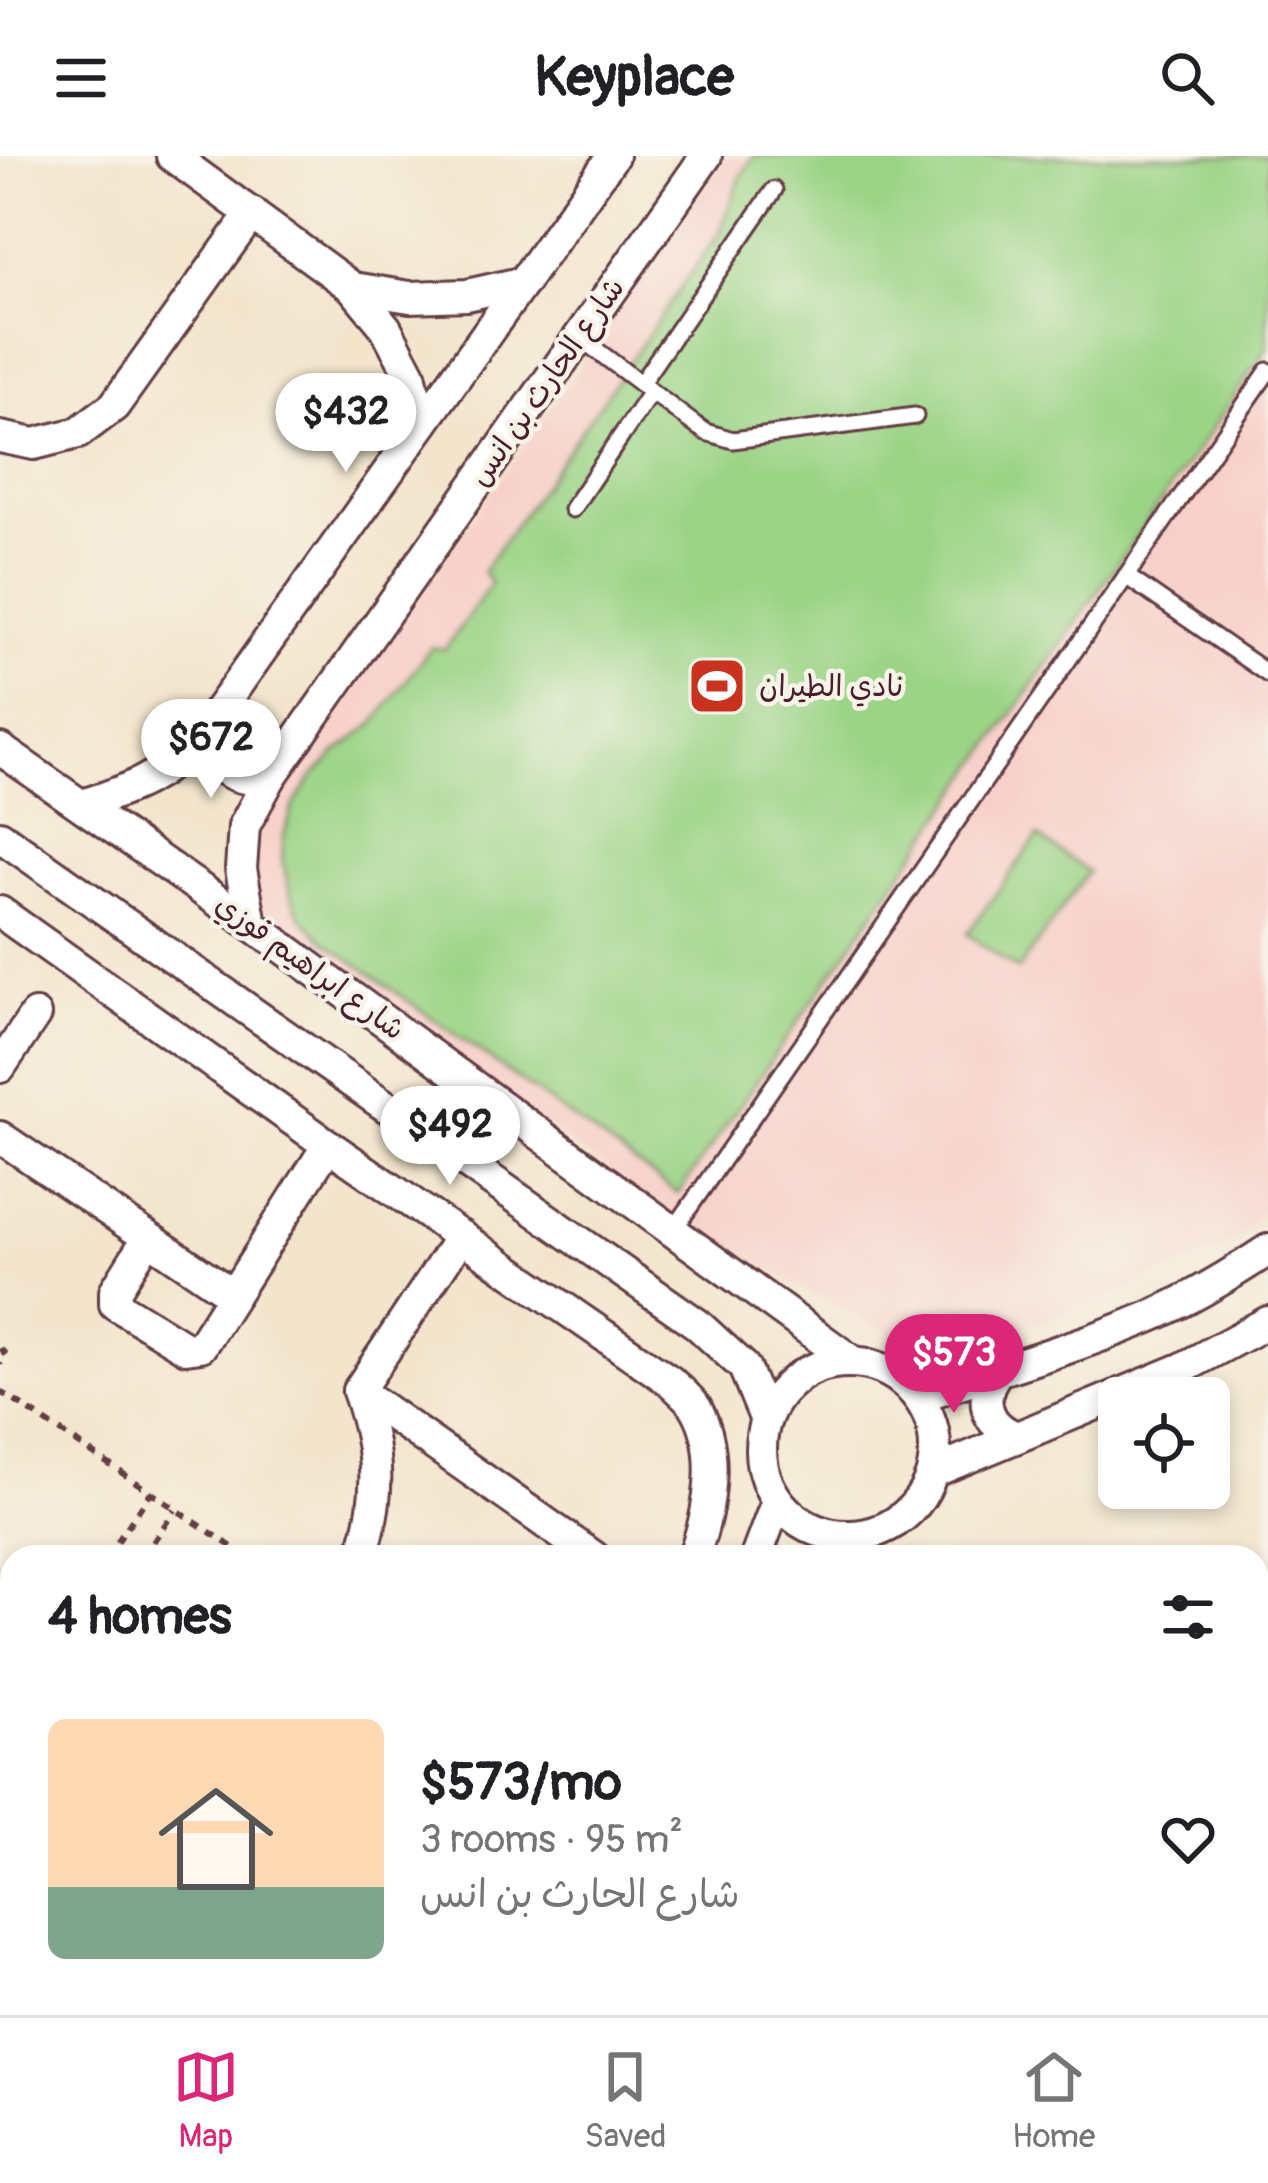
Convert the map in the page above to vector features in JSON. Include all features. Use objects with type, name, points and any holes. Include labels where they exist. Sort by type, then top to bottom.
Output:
[{"type":"street","points":[[172,156],[353,288],[386,328],[410,374],[422,424]]},
{"type":"street","points":[[82,805],[132,789],[162,773],[199,738],[613,156]]},
{"type":"street","name":"شارع الحارث بن انس","points":[[251,924],[241,869],[244,826],[270,778],[706,156]]},
{"type":"street","points":[[0,437],[34,444],[78,434],[113,406],[252,213]]},
{"type":"street","points":[[353,288],[410,297],[467,295],[524,282]]},
{"type":"street","points":[[199,738],[214,764],[227,773],[256,780],[270,778]]},
{"type":"street","name":"شارع ابراهيم فوزي","points":[[0,748],[251,924],[850,1360]]},
{"type":"street","points":[[0,836],[698,1324],[744,1367],[765,1418]]},
{"type":"street","points":[[0,912],[670,1381],[695,1406],[708,1438],[710,1474],[696,1545]]},
{"type":"street","points":[[0,1067],[35,1015]]},
{"type":"street","points":[[0,1137],[233,1295]]},
{"type":"street","points":[[148,1238],[115,1291],[116,1304],[191,1349],[201,1346],[328,1145]]},
{"type":"street","points":[[358,1391],[461,1236]]},
{"type":"street","points":[[920,1396],[1150,1317],[1220,1282],[1268,1250]]},
{"type":"street","points":[[933,1472],[1183,1368],[1268,1322]]},
{"type":"street","points":[[856,1545],[794,1519],[777,1501],[764,1475],[760,1446],[765,1418],[785,1387],[814,1367],[850,1360],[889,1370],[920,1396],[932,1420],[936,1445],[933,1472],[919,1501],[860,1545]]},
{"type":"street","points":[[1000,1369],[988,1386],[986,1406],[996,1426],[1017,1437]]},
{"type":"street","points":[[358,1391],[373,1434],[376,1482],[365,1545]]},
{"type":"street","points":[[358,1391],[577,1545]]},
{"type":"street","points":[[761,1545],[777,1501]]},
{"type":"lane","points":[[572,509],[774,190]]},
{"type":"lane","points":[[579,337],[706,432],[733,440],[915,416]]},
{"type":"lane","points":[[673,1231],[1268,371]]},
{"type":"lane","points":[[1126,576],[1268,674]]},
{"type":"path","points":[[0,1348],[6,1354],[0,1364]]},
{"type":"path","points":[[0,1391],[229,1545]]},
{"type":"path","points":[[115,1545],[151,1492]]},
{"type":"path","points":[[151,1545],[176,1509]]},
{"type":"shaded area","name":"نادي الطيران","points":[[726,156],[1268,156],[1268,1207],[1236,1242],[1123,1291],[938,1358],[692,1231],[272,930],[251,883],[254,832]]},
{"type":"green space","name":"نادي الطيران","points":[[754,156],[1268,156],[1268,348],[678,1194],[326,942],[300,916],[282,859],[294,805],[312,778],[375,723],[431,647],[445,649],[491,584],[483,571],[720,232],[741,176]]},
{"type":"green space","points":[[1038,836],[1088,872],[1018,970],[967,934]]},
{"type":"place","name":"نادي الطيران","points":[[717,686]]}]
